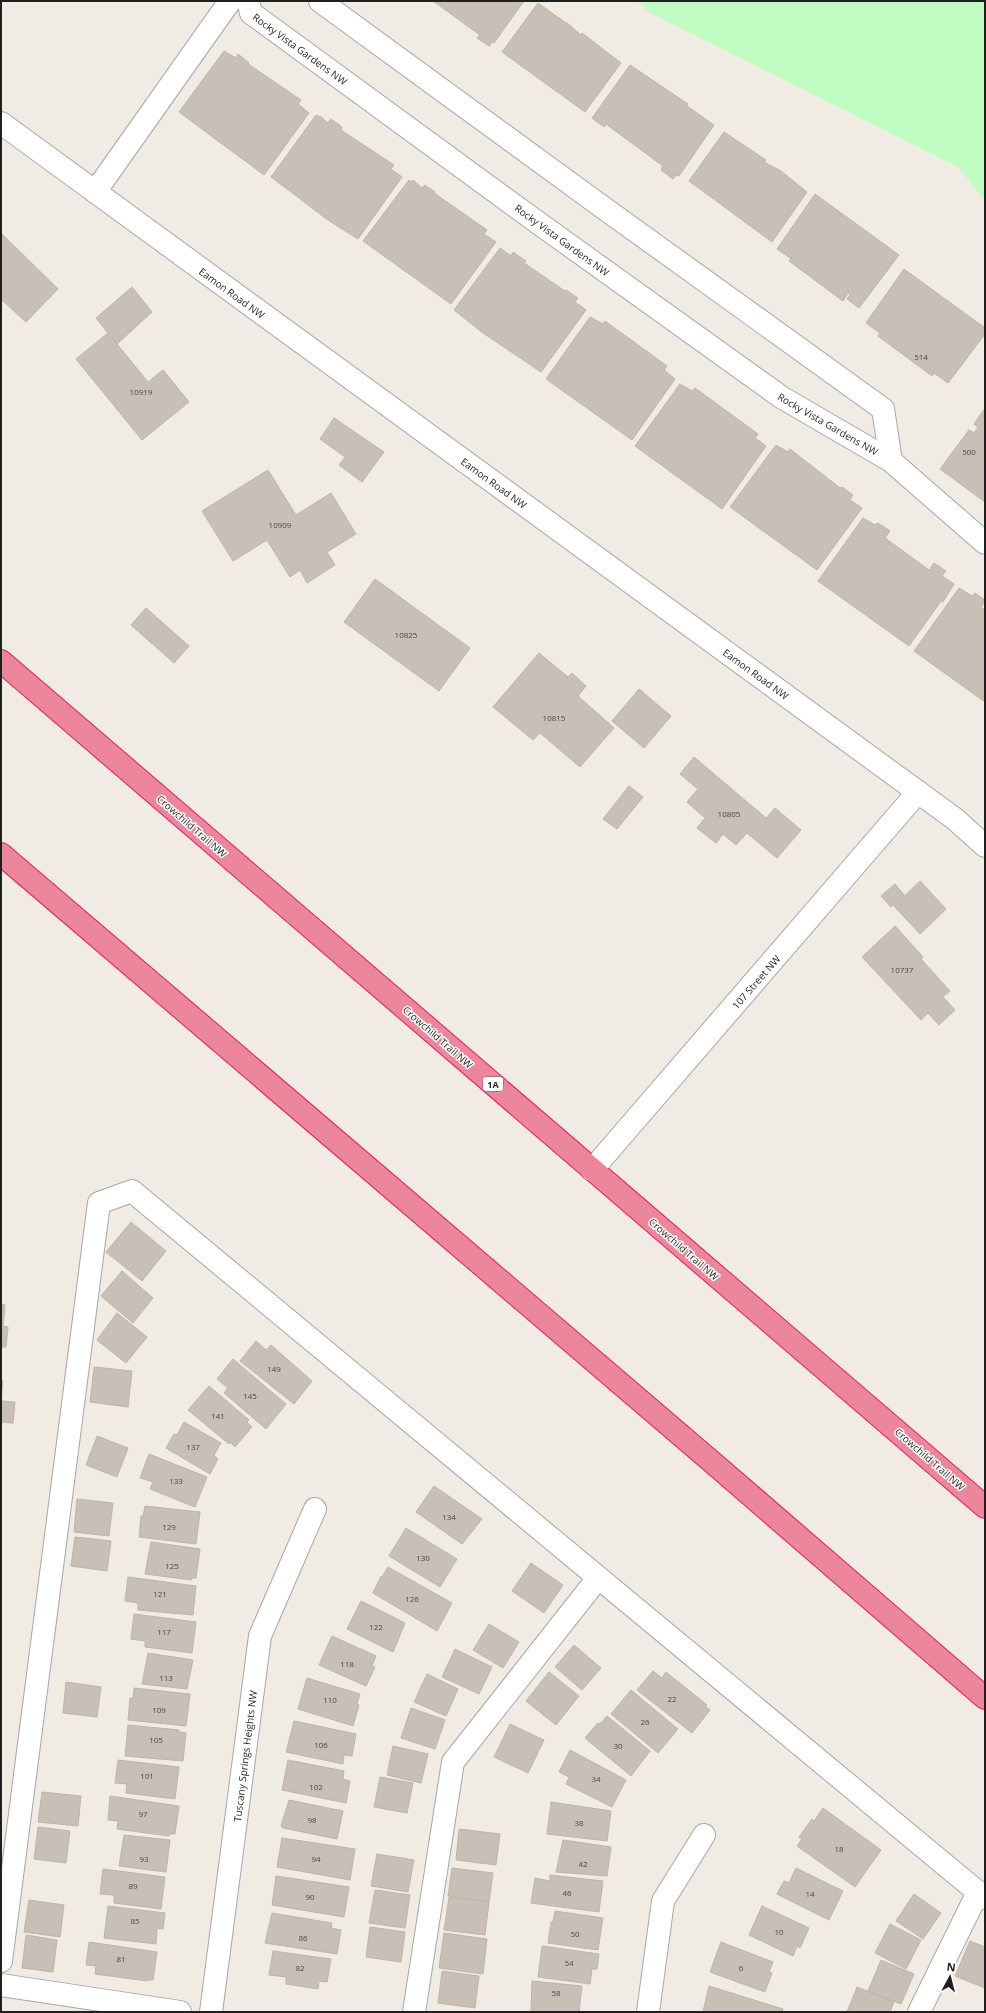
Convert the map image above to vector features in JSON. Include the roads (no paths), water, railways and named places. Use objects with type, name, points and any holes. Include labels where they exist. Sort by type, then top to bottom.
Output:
[{"type":"highway","name":"Crowchild Trail NW","points":[[1,661],[985,1507]]},
{"type":"highway","points":[[1,854],[712,1462],[985,1698]]},
{"type":"street","points":[[95,192],[230,1]]},
{"type":"street","name":"Rocky Vista Gardens NW","points":[[248,1],[250,13],[781,397],[891,461],[985,542]]},
{"type":"street","name":"Rocky Vista Gardens NW","points":[[320,1],[601,206],[884,409],[891,461]]},
{"type":"street","name":"Eamon Road NW","points":[[1,123],[955,819],[985,846]]},
{"type":"street","name":"107 Street NW","points":[[592,1170],[663,1090],[918,792]]},
{"type":"street","points":[[1,1961],[100,1203],[132,1191],[982,1896],[920,2012]]},
{"type":"street","name":"Tuscany Springs Heights NW","points":[[211,2012],[260,1636],[315,1509]]},
{"type":"street","points":[[414,2012],[453,1762],[598,1578]]},
{"type":"street","points":[[648,2012],[663,1901],[704,1835]]},
{"type":"street","points":[[1,1986],[180,2012]]}]
